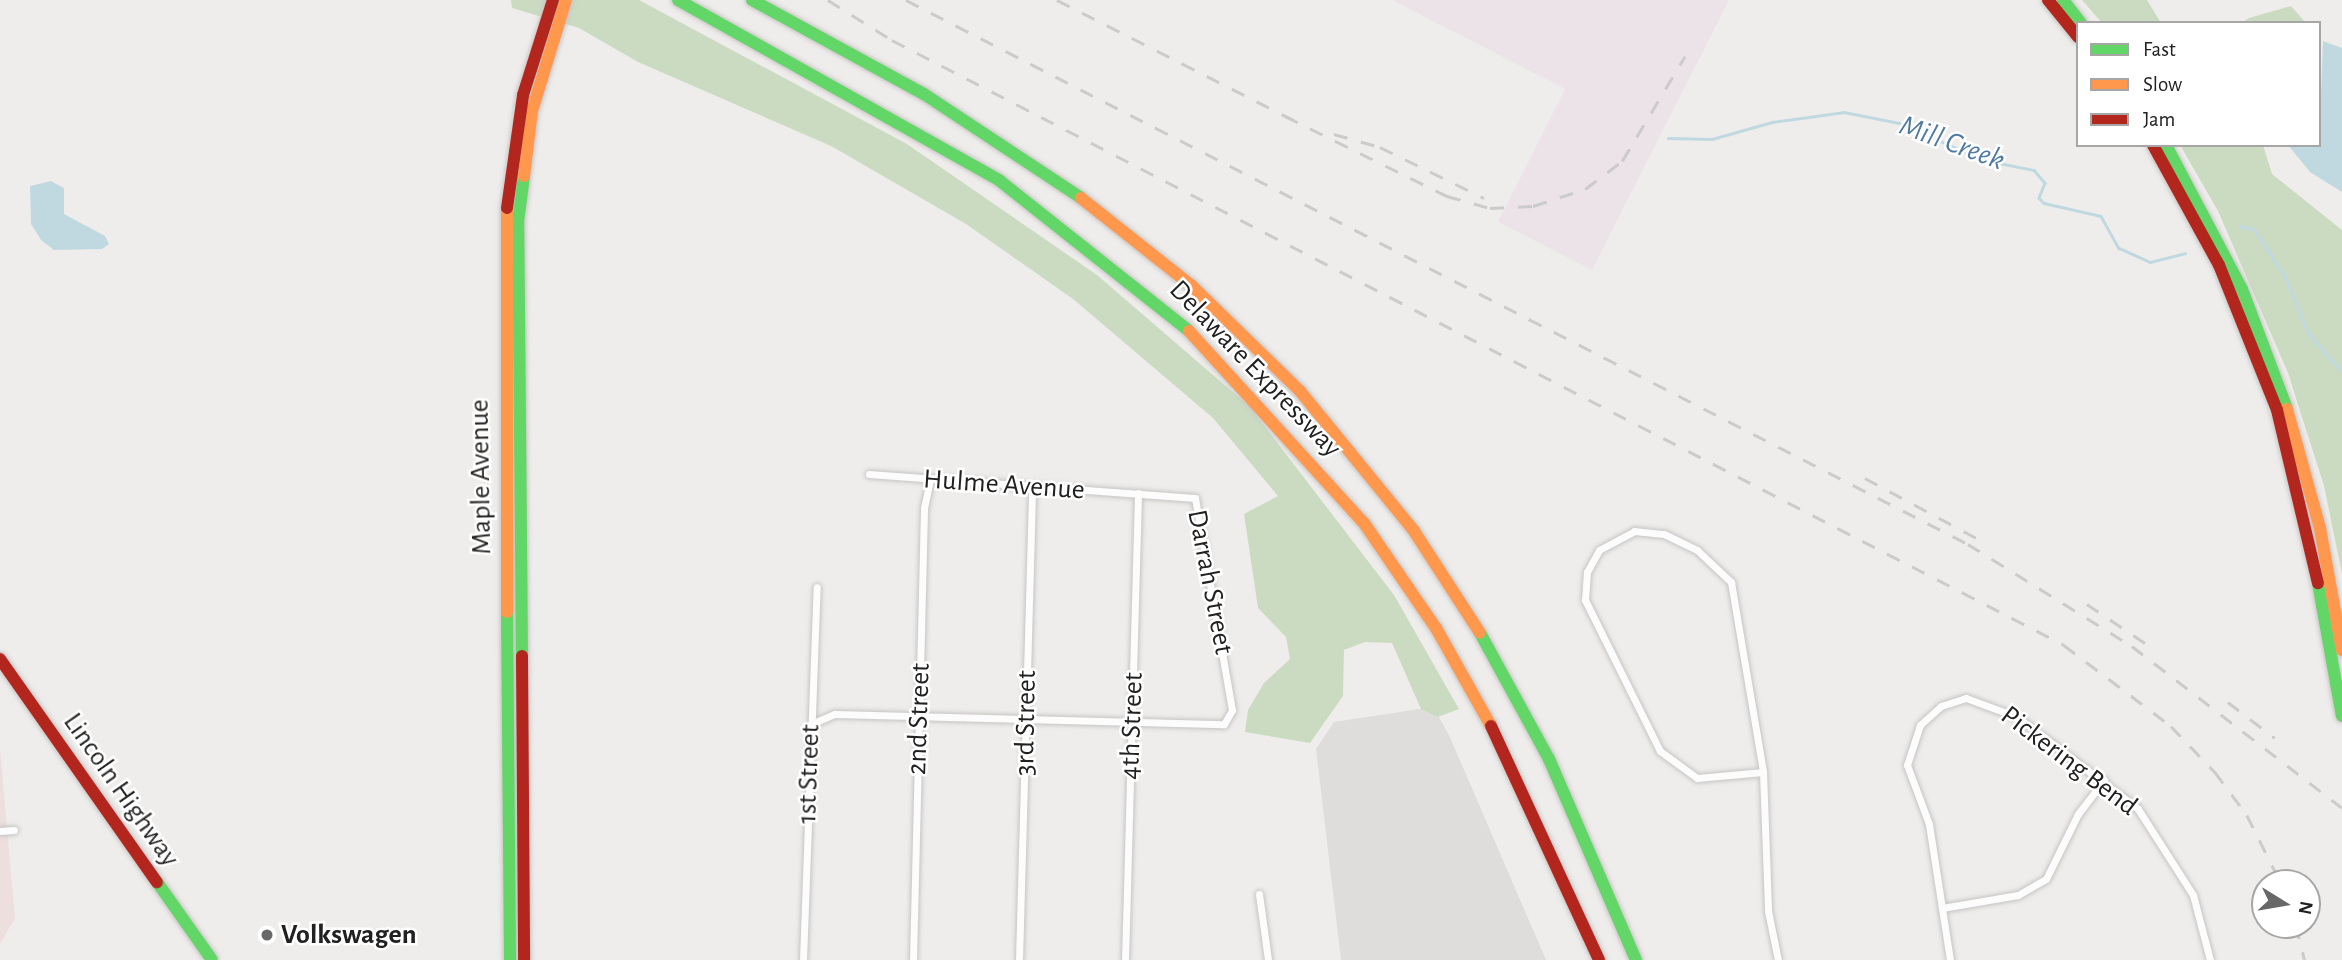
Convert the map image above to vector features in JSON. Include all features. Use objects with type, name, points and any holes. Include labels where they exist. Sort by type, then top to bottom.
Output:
[{"type":"main road","name":"Maple Avenue","points":[[510,960],[503,235],[523,95],[553,0]]},
{"type":"main road","name":"Maple Avenue","points":[[524,960],[519,210],[538,85],[566,0]]},
{"type":"main road","name":"Delaware Expressway","points":[[678,0],[1000,181],[1161,304],[1242,382],[1356,513],[1436,628],[1513,766],[1599,960]]},
{"type":"main road","name":"Delaware Expressway","points":[[752,0],[924,94],[1064,184],[1192,286],[1300,391],[1414,531],[1491,650],[1549,759],[1636,960]]},
{"type":"main road","points":[[2048,0],[2076,35]]},
{"type":"main road","points":[[2063,0],[2079,21]]},
{"type":"main road","points":[[2154,147],[2223,275],[2277,410],[2309,531],[2342,716]]},
{"type":"main road","points":[[2167,147],[2242,289],[2287,407],[2318,518],[2342,650]]},
{"type":"main road","name":"Lincoln Highway","points":[[0,659],[204,955],[212,960]]},
{"type":"street","name":"Hulme Avenue","points":[[869,474],[1138,493]]},
{"type":"street","name":"2nd Street","points":[[913,960],[923,508],[930,480]]},
{"type":"street","name":"3rd Street","points":[[1020,960],[1032,486]]},
{"type":"street","name":"Darrah Street","points":[[1131,723],[1229,720],[1233,700],[1198,504],[1192,497],[1138,493]]},
{"type":"street","name":"4th Street","points":[[1125,960],[1138,493]]},
{"type":"street","points":[[1763,772],[1697,778],[1660,751],[1585,600],[1593,559],[1614,538],[1634,531],[1664,534],[1708,556],[1726,574],[1763,772],[1768,911],[1778,960]]},
{"type":"street","name":"1st Street","points":[[803,960],[817,587]]},
{"type":"street","name":"Pickering Bend","points":[[1950,960],[1928,824],[1907,765],[1914,734],[1941,706],[1966,698],[1994,704],[2104,780],[2150,824],[2193,895],[2210,960]]},
{"type":"street","points":[[811,724],[818,716],[835,713],[1131,723]]},
{"type":"street","points":[[1942,908],[2018,895],[2046,879],[2078,814],[2104,780]]},
{"type":"street","points":[[0,831],[14,830]]},
{"type":"street","points":[[1259,894],[1268,960]]},
{"type":"shaded area","points":[[1392,0],[1729,0],[1592,270],[1498,222],[1565,89]]},
{"type":"shaded area","points":[[1433,707],[1449,735],[1546,960],[1341,960],[1316,749],[1334,722]]},
{"type":"shaded area","points":[[0,748],[15,918],[0,944]]},
{"type":"green space","points":[[511,0],[639,0],[907,144],[1097,275],[1249,406],[1394,595],[1459,709],[1438,717],[1421,709],[1392,643],[1365,642],[1344,650],[1343,696],[1310,743],[1245,732],[1248,710],[1264,683],[1290,659],[1286,637],[1258,608],[1244,514],[1278,496],[1213,418],[1073,299],[966,224],[831,146],[638,62],[579,28],[512,8]]},
{"type":"green space","points":[[2082,0],[2147,0],[2160,21],[2100,21]]},
{"type":"green space","points":[[2291,6],[2304,21],[2244,21]]},
{"type":"green space","points":[[2181,147],[2264,147],[2272,174],[2342,230],[2342,574],[2324,486],[2288,373],[2218,211]]},
{"type":"water","points":[[2323,41],[2342,48],[2342,192],[2310,172],[2290,147],[2321,147]]},
{"type":"water","points":[[51,181],[64,188],[64,214],[105,236],[109,244],[102,249],[54,250],[41,240],[31,224],[30,186]]},
{"type":"waterway","name":"Mill Creek","points":[[1668,138],[1712,139],[1772,122],[1844,112],[1899,123],[1984,160],[2034,170],[2045,183],[2039,198],[2044,203],[2101,216],[2119,248],[2150,262],[2185,253]]},
{"type":"waterway","name":"Mill Creek","points":[[2240,226],[2255,230],[2285,276],[2308,332],[2342,372]]},
{"type":"railway","points":[[828,0],[892,40],[2064,645],[2171,726],[2215,772],[2247,815],[2274,869]]},
{"type":"railway","points":[[906,0],[1968,544],[2132,646],[2342,808]]},
{"type":"railway","points":[[1057,0],[1294,120]]},
{"type":"railway","points":[[1285,116],[1447,196],[1490,208],[1533,206],[1585,189],[1622,161],[1685,56]]},
{"type":"railway","points":[[1334,134],[1380,147],[1484,198]]},
{"type":"railway","points":[[1865,478],[1982,541]]},
{"type":"railway","points":[[2087,604],[2145,643]]},
{"type":"railway","points":[[2228,702],[2275,738]]},
{"type":"railway","points":[[2300,939],[2305,960]]},
{"type":"traffic: fast","points":[[678,0],[1000,181],[1189,331]]},
{"type":"traffic: fast","points":[[752,0],[924,94],[1081,198]]},
{"type":"traffic: fast","points":[[2063,0],[2079,21]]},
{"type":"traffic: fast","points":[[2167,147],[2242,289],[2287,409]]},
{"type":"traffic: fast","points":[[522,656],[518,222],[524,176]]},
{"type":"traffic: fast","points":[[2318,583],[2342,716]]},
{"type":"traffic: fast","points":[[507,612],[510,960]]},
{"type":"traffic: fast","points":[[1480,633],[1549,759],[1636,960]]},
{"type":"traffic: fast","points":[[157,882],[212,960]]},
{"type":"traffic: slow","points":[[524,176],[532,111],[566,0]]},
{"type":"traffic: slow","points":[[1081,198],[1192,286],[1300,391],[1414,531],[1480,633]]},
{"type":"traffic: slow","points":[[507,208],[507,612]]},
{"type":"traffic: slow","points":[[1189,331],[1364,523],[1436,628],[1491,726]]},
{"type":"traffic: slow","points":[[2287,409],[2320,528],[2342,650]]},
{"type":"traffic: jam","points":[[507,208],[523,95],[553,0]]},
{"type":"traffic: jam","points":[[2048,0],[2076,35]]},
{"type":"traffic: jam","points":[[2154,147],[2219,265],[2277,410],[2318,583]]},
{"type":"traffic: jam","points":[[522,656],[524,960]]},
{"type":"traffic: jam","points":[[0,659],[157,882]]},
{"type":"traffic: jam","points":[[1491,726],[1599,960]]},
{"type":"place","name":"Volkswagen","points":[[267,935]]}]
